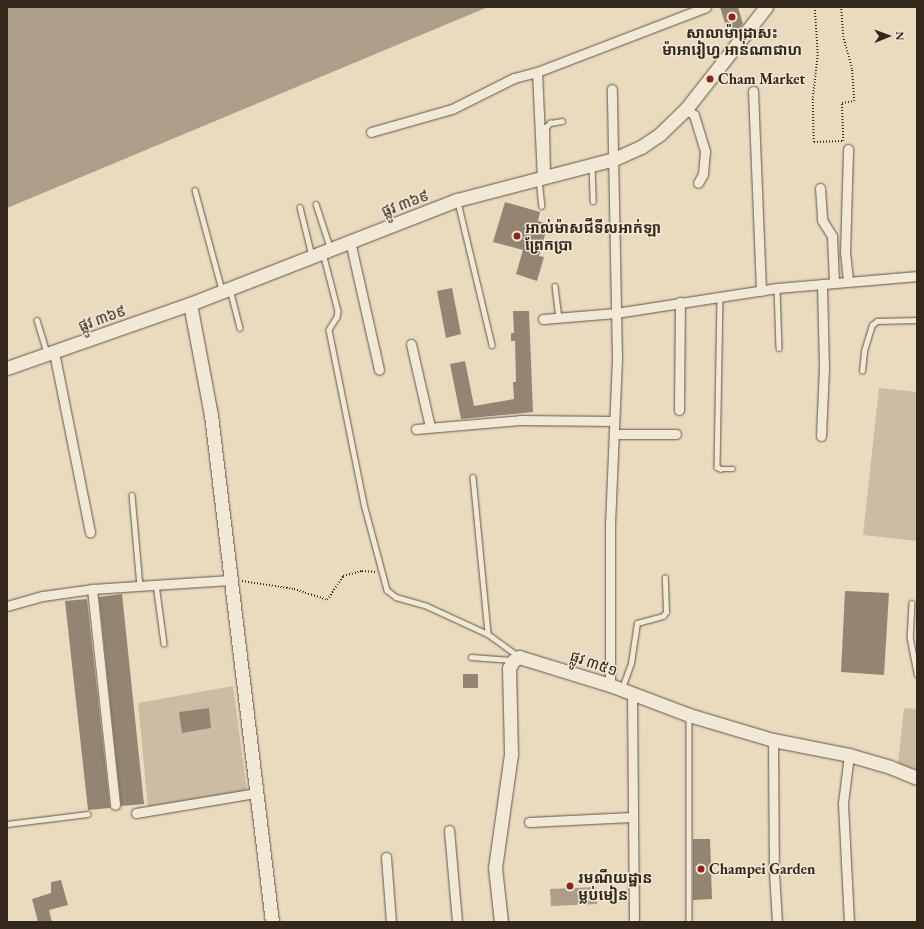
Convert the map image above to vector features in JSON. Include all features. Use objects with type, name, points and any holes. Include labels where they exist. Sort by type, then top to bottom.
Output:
[{"type":"street","points":[[371,132],[452,108],[514,78],[537,72],[706,7]]},
{"type":"street","name":"ផ្លូវ ៣៦៩","points":[[7,368],[51,354],[190,304],[457,200],[542,176],[614,159],[642,147],[660,134],[686,109],[766,7]]},
{"type":"street","points":[[537,72],[542,176]]},
{"type":"street","points":[[612,89],[616,313],[614,434],[610,524],[621,690],[632,817],[634,922]]},
{"type":"street","points":[[753,90],[761,291]]},
{"type":"street","points":[[686,109],[694,115],[705,151],[704,174],[698,183]]},
{"type":"street","points":[[848,149],[845,253],[848,280]]},
{"type":"street","points":[[820,188],[822,220],[832,236],[834,282]]},
{"type":"street","points":[[350,241],[379,370]]},
{"type":"street","points":[[543,319],[616,313],[720,295],[777,288],[848,280],[917,276]]},
{"type":"street","points":[[821,436],[824,367],[822,284]]},
{"type":"street","points":[[679,410],[680,302]]},
{"type":"street","points":[[190,304],[211,415],[272,922]]},
{"type":"street","points":[[411,344],[430,427]]},
{"type":"street","points":[[51,354],[90,532]]},
{"type":"street","points":[[416,429],[520,420],[614,421]]},
{"type":"street","points":[[614,434],[676,434]]},
{"type":"street","points":[[7,606],[43,596],[92,589],[230,580]]},
{"type":"street","points":[[92,589],[115,804]]},
{"type":"street","points":[[501,922],[495,868],[511,754],[508,677],[509,668],[517,658]]},
{"type":"street","name":"ផ្លូវ ៣៥១","points":[[517,658],[621,690],[688,716],[773,740],[849,755],[890,766],[917,778]]},
{"type":"street","points":[[773,740],[774,872],[778,922]]},
{"type":"street","points":[[849,755],[842,804],[849,922]]},
{"type":"street","points":[[136,813],[256,792]]},
{"type":"street","points":[[529,822],[632,817]]},
{"type":"street","points":[[449,830],[457,922]]},
{"type":"street","points":[[386,858],[391,922]]},
{"type":"lane","points":[[542,206],[542,176],[546,127],[550,123],[562,121]]},
{"type":"lane","points":[[592,164],[593,201]]},
{"type":"lane","points":[[195,190],[226,289],[240,328]]},
{"type":"lane","points":[[457,200],[492,345]]},
{"type":"lane","points":[[316,204],[322,252],[338,311],[337,317],[329,330],[364,504],[387,590],[396,597],[427,606],[488,634],[517,658]]},
{"type":"lane","points":[[300,207],[322,252]]},
{"type":"lane","points":[[554,286],[559,318]]},
{"type":"lane","points":[[777,288],[779,348]]},
{"type":"lane","points":[[720,295],[717,467],[721,469],[733,469]]},
{"type":"lane","points":[[37,320],[51,354]]},
{"type":"lane","points":[[862,371],[864,351],[872,325],[877,321],[917,320]]},
{"type":"lane","points":[[472,477],[488,634]]},
{"type":"lane","points":[[132,496],[140,586]]},
{"type":"lane","points":[[621,690],[631,663],[637,623],[663,616],[666,612],[665,578]]},
{"type":"lane","points":[[156,584],[164,643]]},
{"type":"lane","points":[[912,603],[910,637],[917,674]]},
{"type":"lane","points":[[471,657],[517,658]]},
{"type":"lane","points":[[688,716],[689,922]]},
{"type":"lane","points":[[7,824],[87,814]]},
{"type":"path","points":[[815,7],[818,55],[813,99],[814,142],[843,141],[842,103],[854,102],[852,69],[843,36],[841,7]]},
{"type":"path","points":[[230,580],[294,589],[327,600],[343,576],[362,571],[382,572]]},
{"type":"shaded area","points":[[7,7],[488,7],[7,208]]},
{"type":"shaded area","points":[[879,388],[917,392],[917,541],[863,535]]},
{"type":"shaded area","points":[[233,686],[247,791],[148,807],[138,703]]},
{"type":"shaded area","points":[[904,708],[917,709],[917,770],[898,763]]},
{"type":"shaded area","points":[[596,887],[597,904],[551,906],[550,889]]},
{"type":"building","name":"សាលាម៉ាដ្រាសះ ម៉ាអារៀហ្វ អាន់ណាជាហ","points":[[720,7],[738,7],[743,24],[730,39]]},
{"type":"building","points":[[505,202],[540,212],[538,221],[548,224],[539,256],[544,257],[537,281],[516,274],[523,250],[493,242]]},
{"type":"building","points":[[452,288],[461,334],[446,338],[437,291]]},
{"type":"building","points":[[513,311],[529,311],[533,412],[461,419],[450,364],[465,361],[474,406],[514,399],[513,382],[516,382],[515,341],[511,341],[511,333],[514,333]]},
{"type":"building","points":[[845,591],[889,593],[884,675],[841,672]]},
{"type":"building","points":[[122,594],[144,804],[121,806],[99,597]]},
{"type":"building","points":[[87,599],[110,808],[88,810],[65,601]]},
{"type":"building","points":[[463,674],[478,674],[478,688],[463,688]]},
{"type":"building","points":[[209,708],[211,728],[182,733],[179,712]]},
{"type":"building","name":"Champei Garden","points":[[693,839],[710,839],[712,899],[693,900]]},
{"type":"building","points":[[61,880],[68,905],[49,910],[52,922],[38,922],[32,899],[51,893],[51,882]]},
{"type":"place","name":"សាលាម៉ាដ្រាសះ ម៉ាអារៀហ្វ អាន់ណាជាហ","points":[[732,17]]},
{"type":"place","name":"Cham Market","points":[[710,79]]},
{"type":"place","name":"អាល់ម៉ាសជីទីលអាក់ឡា ព្រែកប្រា","points":[[517,236]]},
{"type":"place","name":"Champei Garden","points":[[701,869]]},
{"type":"place","name":"រមណីយដ្ឋាន ម្លប់មៀន","points":[[570,886]]}]
